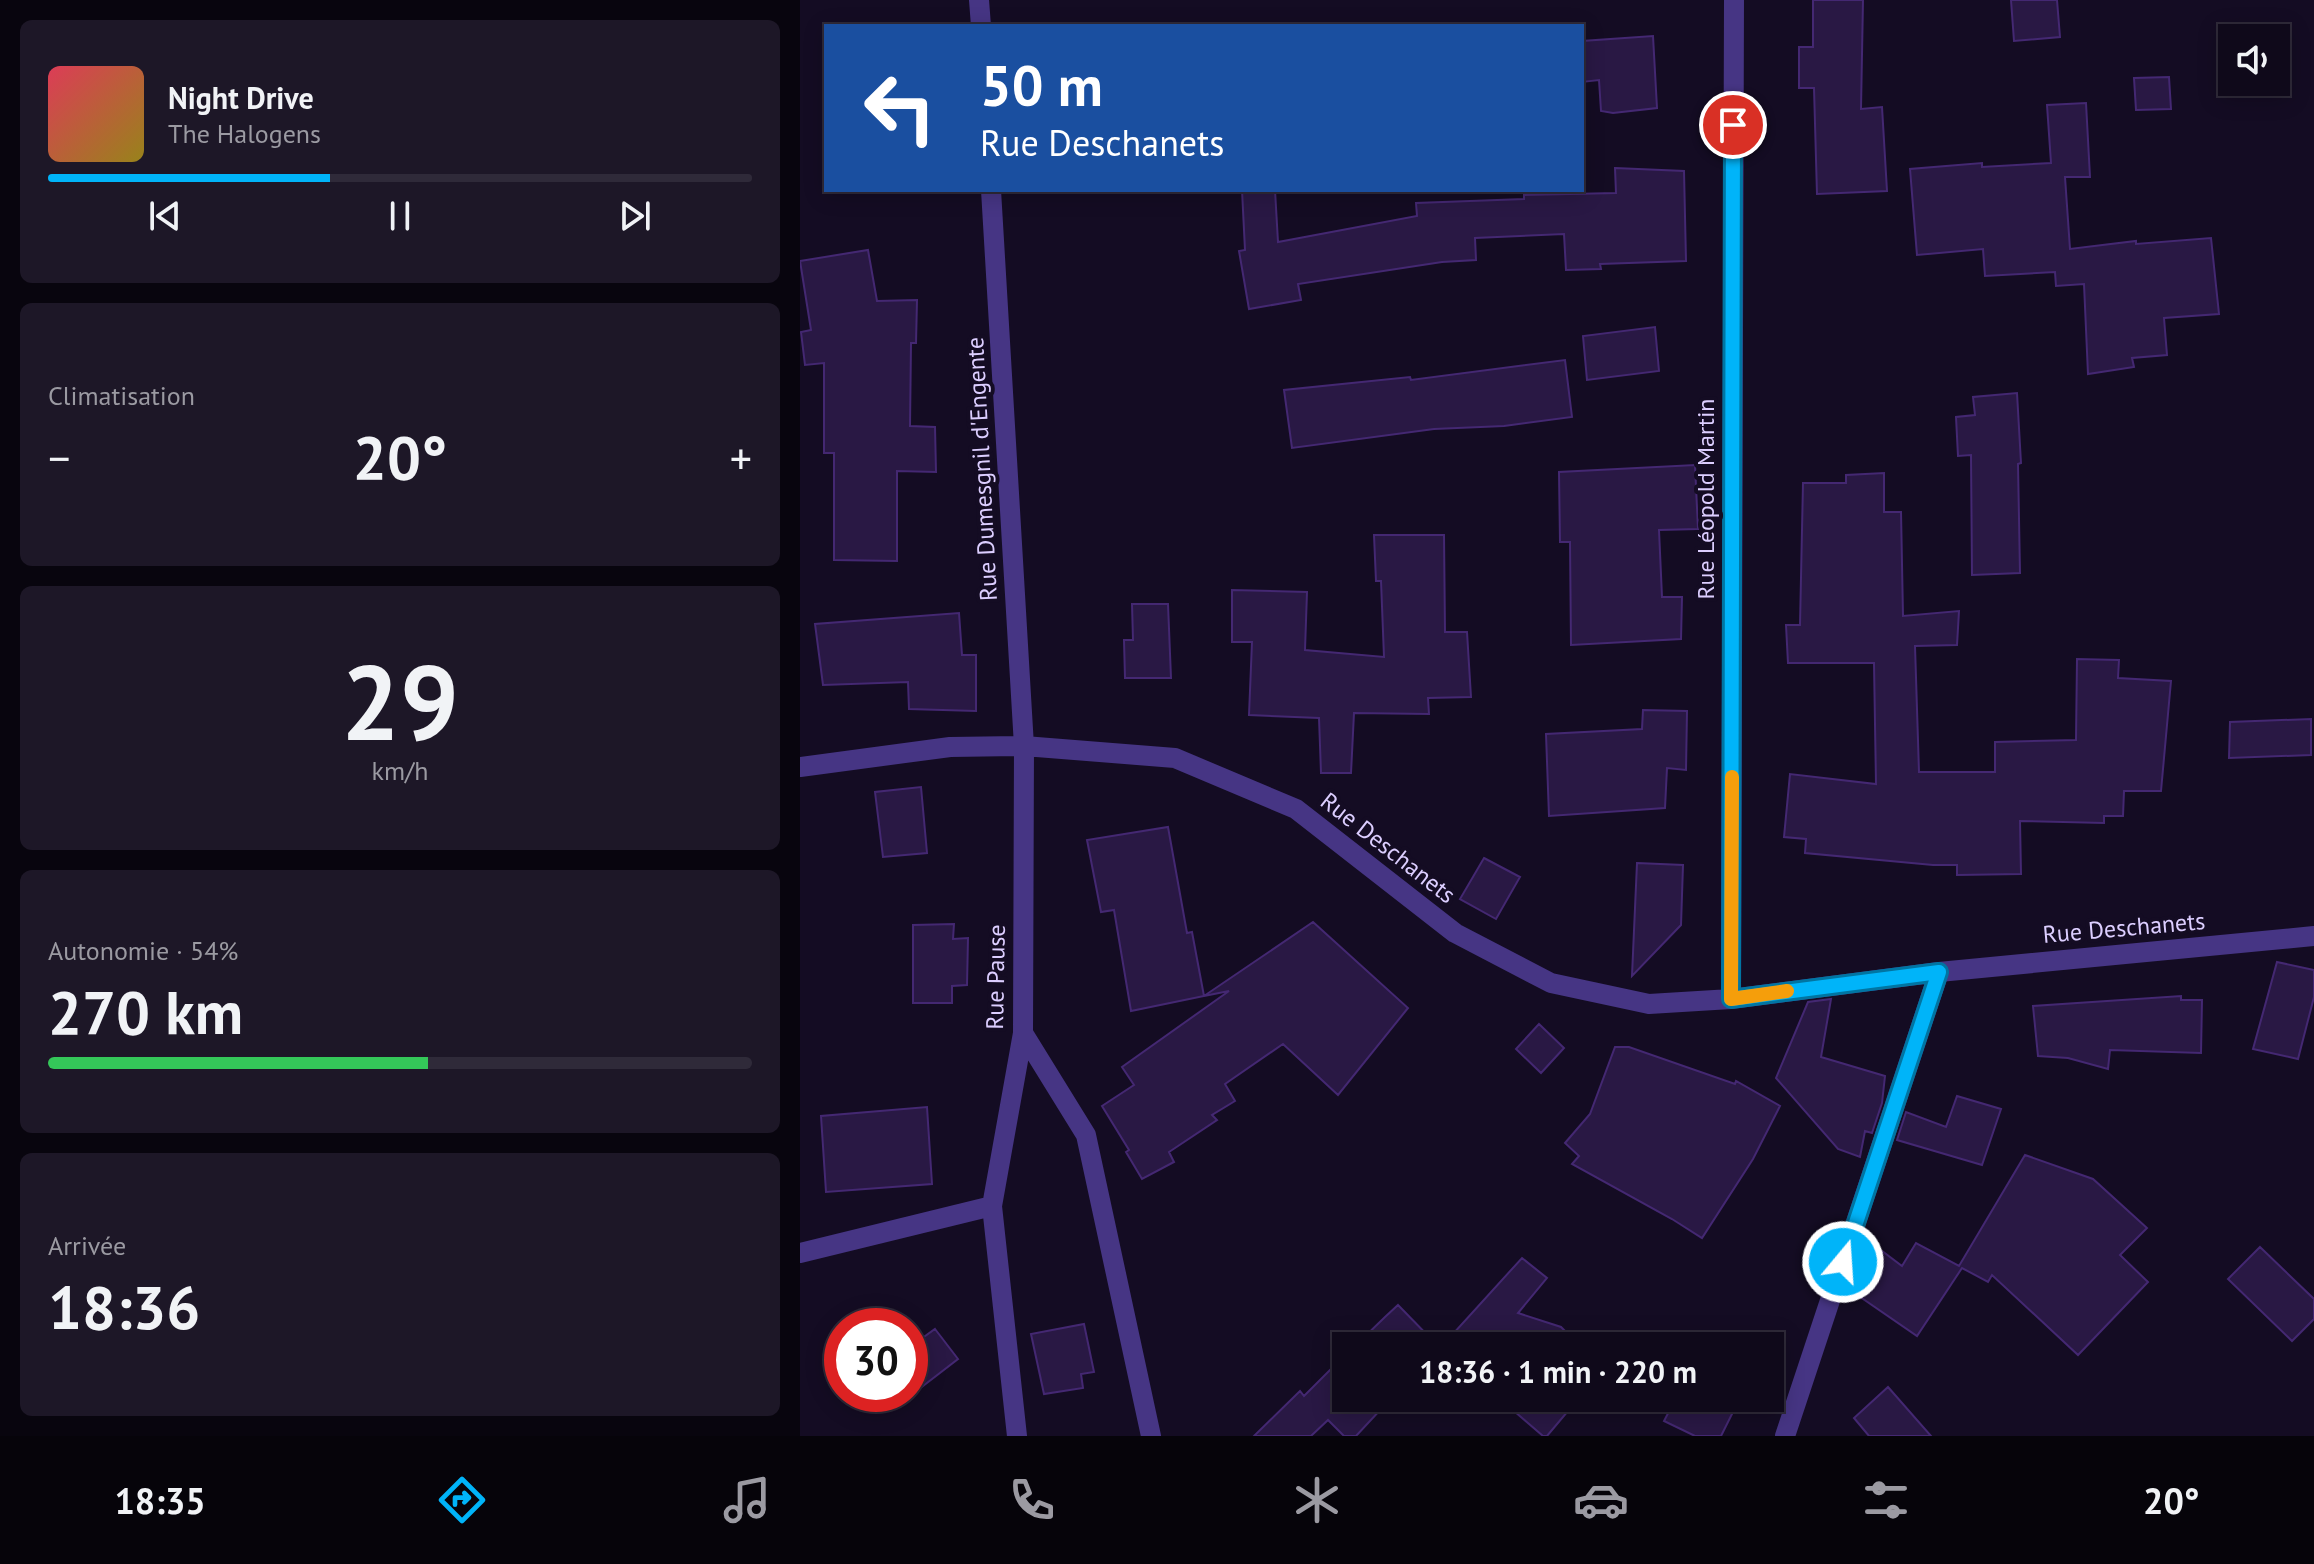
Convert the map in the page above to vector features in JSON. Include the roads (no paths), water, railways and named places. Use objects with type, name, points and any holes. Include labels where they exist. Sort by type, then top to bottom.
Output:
[{"type":"street","points":[[979,0],[981,24]]},
{"type":"street","name":"Rue Léopold Martin","points":[[1731,999],[1734,0]]},
{"type":"street","name":"Rue Dumesgnil d'Engente","points":[[991,192],[1024,746]]},
{"type":"street","name":"Rue Deschanets","points":[[800,767],[950,747],[1024,746],[1175,758],[1296,809],[1455,933],[1551,983],[1649,1004],[1731,999],[1939,972],[2314,936]]},
{"type":"street","name":"Rue Pause","points":[[1017,1436],[992,1206],[1023,1033],[1024,746]]},
{"type":"street","points":[[1785,1436],[1939,972]]},
{"type":"street","points":[[1023,1033],[1086,1135],[1151,1436]]},
{"type":"street","points":[[800,1253],[992,1206]]}]
